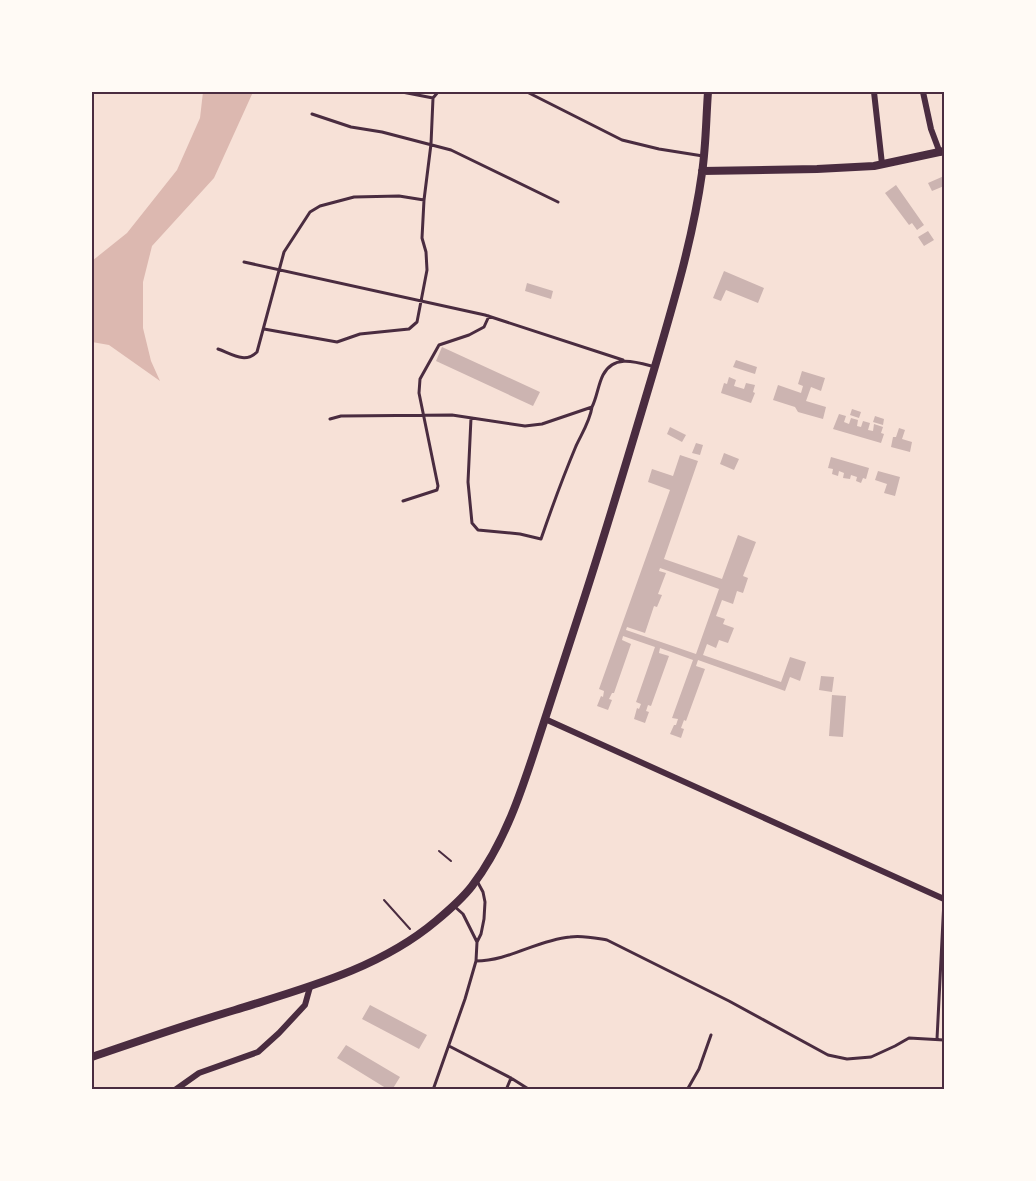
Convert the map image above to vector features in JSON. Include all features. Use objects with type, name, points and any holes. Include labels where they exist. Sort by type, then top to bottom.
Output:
[{"type":"street","points":[[92,1057],[310,987],[372,962],[396,949],[435,922],[470,888],[491,857],[518,800],[545,719],[673,308],[702,171],[708,92]]},
{"type":"street","points":[[874,92],[882,164]]},
{"type":"street","points":[[702,171],[874,166],[942,152],[931,129],[923,92]]},
{"type":"street","points":[[545,719],[944,898]]},
{"type":"street","points":[[176,1089],[199,1073],[258,1052],[305,1005],[310,987]]},
{"type":"lane","points":[[402,92],[433,98]]},
{"type":"lane","points":[[264,328],[337,342],[360,334],[409,329],[417,322],[427,270],[422,238],[424,200],[431,144],[433,98],[438,92]]},
{"type":"lane","points":[[527,92],[622,140],[703,156]]},
{"type":"lane","points":[[312,114],[351,127],[382,132],[451,150],[558,201]]},
{"type":"lane","points":[[218,349],[242,358],[252,357],[257,352],[284,252],[310,212],[320,206],[354,197],[399,196],[424,200]]},
{"type":"lane","points":[[244,262],[489,316],[623,360],[655,367]]},
{"type":"lane","points":[[403,501],[437,490],[438,486],[419,393],[420,379],[439,345],[469,335],[484,327],[489,316]]},
{"type":"lane","points":[[471,418],[468,482],[472,524],[478,530],[520,534],[541,539],[577,444],[591,416],[603,375],[611,364],[623,360]]},
{"type":"lane","points":[[330,419],[340,416],[452,416],[525,426],[542,424],[592,407]]},
{"type":"lane","points":[[433,1089],[476,961],[477,942],[484,919],[485,902],[476,879]]},
{"type":"lane","points":[[938,1039],[944,898]]},
{"type":"lane","points":[[453,905],[463,914],[477,942]]},
{"type":"lane","points":[[476,961],[504,957],[542,943],[570,937],[590,937],[607,940],[729,1001],[828,1055],[847,1059],[871,1057],[909,1038],[945,1040]]},
{"type":"lane","points":[[687,1089],[699,1069],[711,1035]]},
{"type":"lane","points":[[449,1046],[530,1089]]},
{"type":"lane","points":[[506,1089],[511,1078]]},
{"type":"path","points":[[439,850],[451,861]]},
{"type":"path","points":[[384,900],[416,936]]},
{"type":"shaded area","points":[[203,92],[253,92],[214,178],[152,246],[143,282],[143,328],[151,361],[160,381],[109,345],[92,342],[92,261],[127,233],[177,170],[200,118]]},
{"type":"building","points":[[944,176],[944,186],[932,191],[928,183]]},
{"type":"building","points":[[896,185],[924,225],[917,230],[912,223],[909,225],[885,193]]},
{"type":"building","points":[[928,231],[934,240],[924,246],[918,237]]},
{"type":"building","points":[[724,271],[764,288],[758,303],[726,290],[721,301],[713,298]]},
{"type":"building","points":[[527,283],[553,291],[551,299],[525,291]]},
{"type":"building","points":[[442,347],[540,392],[533,406],[436,361]]},
{"type":"building","points":[[736,360],[757,367],[755,374],[733,367]]},
{"type":"building","points":[[802,371],[825,378],[821,391],[811,387],[806,401],[826,407],[823,419],[798,412],[795,407],[773,400],[778,385],[801,393],[803,386],[798,384]]},
{"type":"building","points":[[729,377],[736,380],[734,386],[744,389],[746,383],[755,385],[751,403],[721,393]]},
{"type":"building","points":[[852,409],[861,412],[859,418],[850,415]]},
{"type":"building","points":[[839,414],[846,416],[844,422],[849,424],[851,418],[858,420],[857,426],[861,427],[863,421],[870,423],[868,430],[873,431],[874,424],[883,427],[881,433],[884,434],[881,443],[833,429]]},
{"type":"building","points":[[875,416],[884,419],[883,425],[873,422]]},
{"type":"building","points":[[670,427],[686,435],[682,442],[667,434]]},
{"type":"building","points":[[899,428],[905,430],[902,439],[912,442],[910,452],[891,447],[893,437],[896,437]]},
{"type":"building","points":[[696,443],[703,445],[700,455],[692,453]]},
{"type":"building","points":[[724,453],[739,459],[734,470],[720,464]]},
{"type":"building","points":[[680,455],[698,461],[664,559],[722,579],[738,535],[756,542],[743,576],[748,578],[743,593],[737,591],[733,604],[722,600],[716,616],[725,619],[723,624],[734,628],[728,643],[719,640],[716,648],[707,644],[703,655],[781,682],[790,657],[806,662],[800,681],[790,677],[785,691],[698,660],[696,666],[705,669],[686,721],[684,720],[681,728],[684,729],[681,738],[670,734],[678,719],[672,718],[693,660],[660,648],[659,653],[669,656],[651,706],[648,705],[646,711],[649,712],[645,723],[634,719],[637,708],[639,709],[641,704],[636,702],[655,647],[623,636],[622,640],[631,644],[614,693],[609,699],[612,700],[608,710],[597,706],[604,691],[599,689],[670,490],[648,482],[652,469],[673,476]],"holes":[[[660,568],[719,589],[696,654],[626,630],[627,627],[645,633],[654,606],[657,607],[662,595],[658,594],[666,573],[659,571]]]},
{"type":"building","points":[[831,457],[869,468],[866,479],[863,478],[861,483],[856,481],[857,477],[851,475],[850,479],[843,478],[844,473],[839,471],[838,476],[832,474],[833,469],[828,468]]},
{"type":"building","points":[[878,471],[900,477],[895,496],[884,493],[887,484],[875,480]]},
{"type":"building","points":[[821,676],[834,677],[832,692],[819,690]]},
{"type":"building","points":[[832,695],[846,696],[843,737],[829,736]]},
{"type":"building","points":[[370,1005],[427,1035],[419,1049],[362,1019]]},
{"type":"building","points":[[346,1045],[400,1077],[392,1090],[337,1058]]}]
